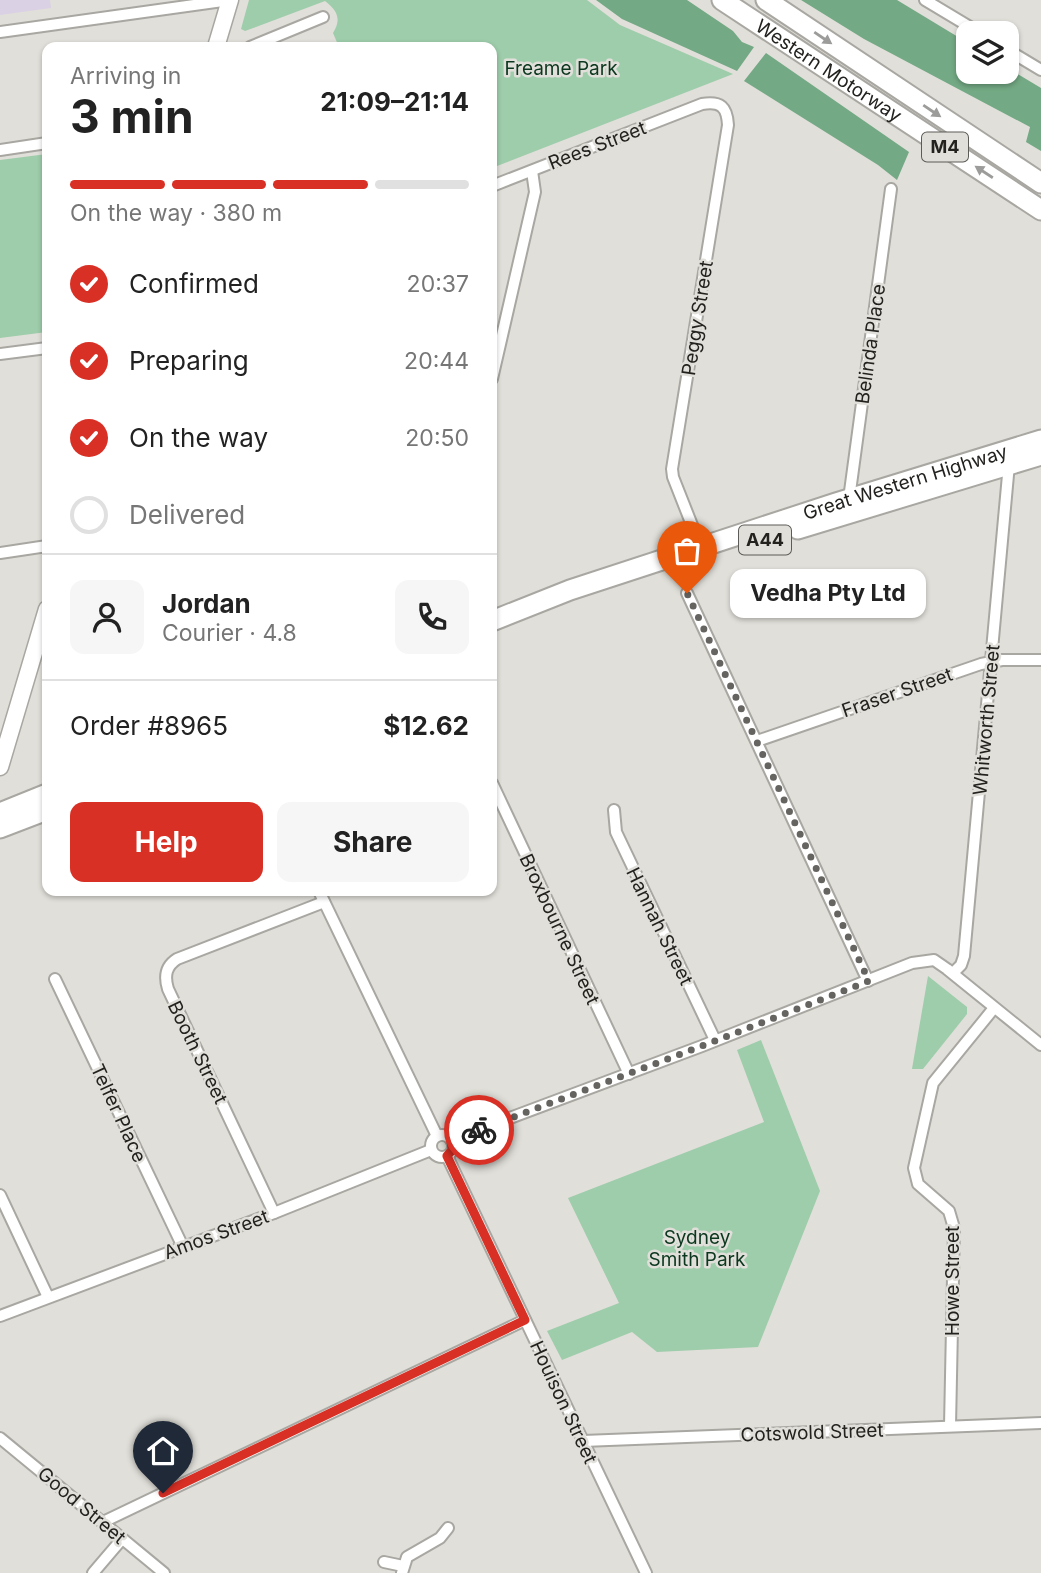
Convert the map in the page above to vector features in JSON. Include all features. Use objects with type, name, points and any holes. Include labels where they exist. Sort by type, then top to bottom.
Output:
[{"type":"highway","name":"Western Motorway","points":[[722,0],[1041,210]]},
{"type":"highway","name":"Western Motorway","points":[[766,0],[1041,183]]},
{"type":"highway","name":"M4","points":[[985,146],[1041,167]]},
{"type":"highway","name":"Great Western Highway","points":[[497,619],[570,590],[1041,440]]},
{"type":"highway","name":"Great Western Highway","points":[[497,630],[613,587],[1041,454]]},
{"type":"highway","points":[[0,813],[42,796]]},
{"type":"highway","points":[[0,828],[42,812]]},
{"type":"main road","points":[[217,42],[230,0]]},
{"type":"main road","points":[[0,767],[42,626]]},
{"type":"street","points":[[0,32],[230,0]]},
{"type":"street","points":[[925,0],[960,21]]},
{"type":"street","points":[[262,42],[323,17]]},
{"type":"street","points":[[1019,57],[1041,70]]},
{"type":"street","name":"Peggy Street","points":[[701,548],[672,469],[728,125],[727,113],[720,105],[712,102],[702,104]]},
{"type":"street","name":"Rees Street","points":[[497,184],[702,104]]},
{"type":"street","points":[[0,150],[42,144]]},
{"type":"street","points":[[497,357],[535,191],[532,171]]},
{"type":"street","name":"Belinda Place","points":[[849,499],[891,189]]},
{"type":"street","points":[[0,354],[42,349]]},
{"type":"street","name":"Whitworth Street","points":[[953,973],[961,965],[964,956],[1009,463]]},
{"type":"street","points":[[0,553],[42,547]]},
{"type":"street","points":[[687,593],[869,981]]},
{"type":"street","name":"Fraser Street","points":[[757,741],[991,662],[1041,660]]},
{"type":"street","name":"Broxbourne Street","points":[[497,794],[629,1074]]},
{"type":"street","name":"Hannah Street","points":[[614,810],[616,832],[715,1040]]},
{"type":"street","points":[[322,896],[437,1136]]},
{"type":"street","name":"Booth Street","points":[[274,1213],[168,989],[166,975],[177,958],[322,896]]},
{"type":"street","points":[[451,1140],[629,1074],[912,963],[934,960],[1041,1045]]},
{"type":"street","name":"Telfer Place","points":[[55,979],[183,1247]]},
{"type":"street","name":"Howe Street","points":[[950,1426],[954,1228],[945,1207],[918,1184],[914,1168],[933,1083],[994,1008]]},
{"type":"street","points":[[437,1136],[446,1136],[451,1140],[452,1150],[447,1156],[439,1157],[431,1150],[431,1143],[437,1136]]},
{"type":"street","name":"Amos Street","points":[[0,1316],[274,1213],[431,1150]]},
{"type":"street","name":"Houison Street","points":[[447,1156],[646,1573]]},
{"type":"street","points":[[0,1195],[48,1297]]},
{"type":"street","points":[[103,1522],[525,1320]]},
{"type":"street","name":"Cotswold Street","points":[[583,1441],[1041,1423]]},
{"type":"street","name":"Good Street","points":[[0,1438],[164,1573]]},
{"type":"street","points":[[384,1562],[402,1569],[410,1555],[440,1538],[447,1528]]},
{"type":"street","points":[[93,1573],[122,1539]]},
{"type":"shaded area","points":[[0,0],[50,0],[51,8],[0,15]]},
{"type":"green space","name":"Freame Park","points":[[249,0],[587,0],[620,25],[733,74],[497,166],[497,42],[337,42],[333,33],[337,15],[325,1],[245,31],[241,29]]},
{"type":"green space","points":[[596,0],[687,0],[733,31],[742,42],[754,47],[737,71],[622,19]]},
{"type":"green space","points":[[801,0],[897,0],[956,36],[956,84],[1019,84],[1019,75],[1041,88],[1041,151],[1026,142],[1030,127],[864,39]]},
{"type":"green space","points":[[766,53],[909,152],[897,180],[878,165],[744,81]]},
{"type":"green space","points":[[42,155],[42,333],[0,338],[0,160]]},
{"type":"green space","points":[[928,976],[967,1007],[967,1014],[923,1069],[912,1069]]},
{"type":"green space","name":"Sydney Smith Park","points":[[761,1040],[820,1191],[758,1347],[657,1352],[632,1332],[562,1360],[547,1331],[619,1303],[568,1198],[764,1122],[737,1050]]},
{"type":"way so far","points":[[479,1130],[869,981],[687,593]]},
{"type":"place","name":"Vedha Pty Ltd","points":[[687,593]]},
{"type":"route","points":[[163,1493],[525,1320],[447,1156],[453,1147],[451,1140],[479,1130]]}]
